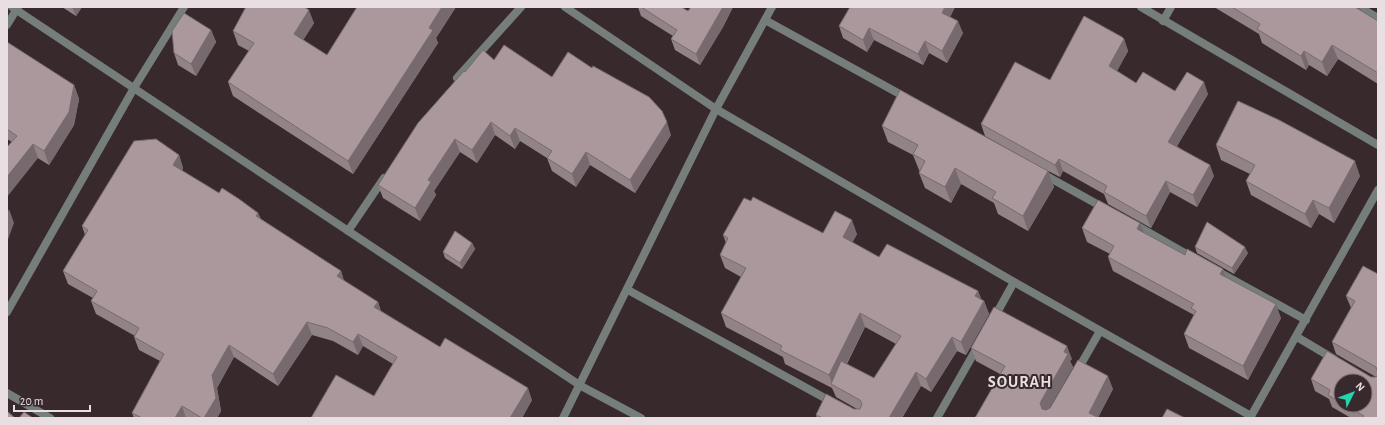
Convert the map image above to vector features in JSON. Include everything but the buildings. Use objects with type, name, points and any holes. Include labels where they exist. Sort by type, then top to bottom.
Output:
[{"type":"street","points":[[7,312],[134,88],[184,7]]},
{"type":"street","points":[[451,86],[521,7]]},
{"type":"street","points":[[565,7],[716,109],[1250,417],[1297,337],[1378,190]]},
{"type":"street","points":[[563,418],[581,386],[716,109],[772,7]]},
{"type":"street","points":[[1141,7],[1378,145]]},
{"type":"street","points":[[1163,21],[1171,7]]},
{"type":"street","points":[[1359,7],[1378,18]]},
{"type":"street","points":[[7,25],[15,8],[581,386],[640,418]]},
{"type":"street","points":[[765,20],[918,105]]},
{"type":"street","points":[[1036,170],[1112,212]]},
{"type":"street","points":[[348,231],[388,172]]},
{"type":"street","points":[[1126,220],[1306,320]]},
{"type":"street","points":[[991,323],[1014,282]]},
{"type":"street","points":[[628,290],[841,407]]},
{"type":"street","points":[[1073,378],[1100,331]]},
{"type":"street","points":[[937,418],[983,336]]},
{"type":"street","points":[[1297,337],[1344,364]]},
{"type":"street","points":[[7,393],[50,418]]},
{"type":"district","name":"SOURAH","points":[[1020,381]]}]
